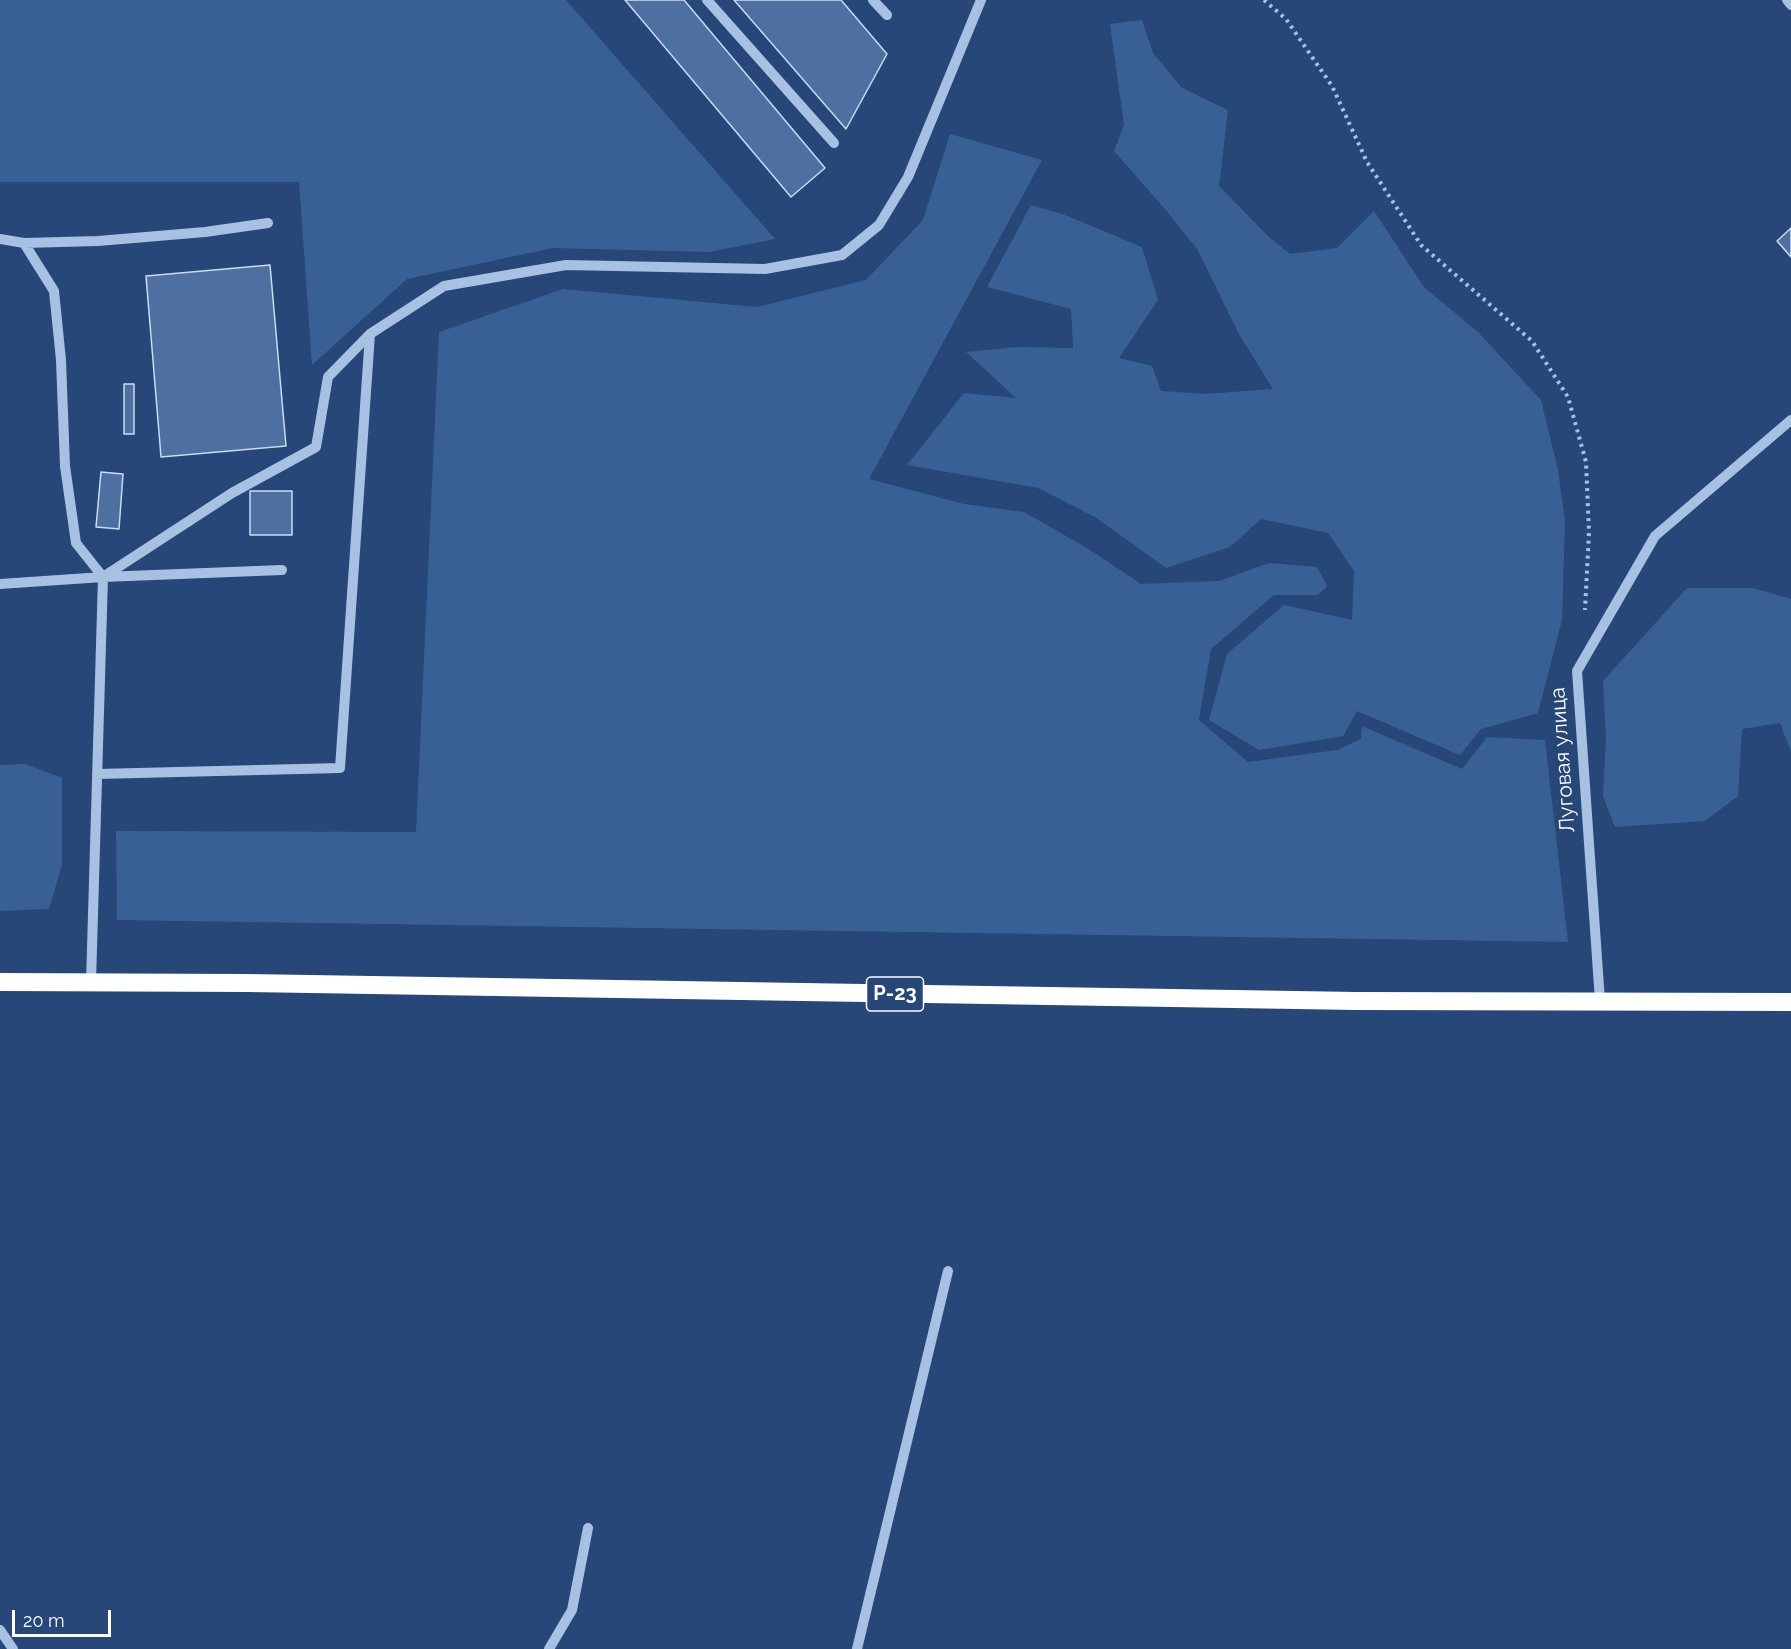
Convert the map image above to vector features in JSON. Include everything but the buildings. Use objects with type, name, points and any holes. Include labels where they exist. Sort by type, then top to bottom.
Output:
[{"type":"highway","name":"Р-23","points":[[0,982],[248,983],[1357,1001],[1791,1002]]},
{"type":"street","points":[[707,0],[834,143]]},
{"type":"street","points":[[873,0],[886,15]]},
{"type":"street","points":[[103,577],[232,493],[316,447],[328,377],[370,334],[444,286],[566,265],[765,269],[842,255],[879,225],[908,177],[981,0]]},
{"type":"street","points":[[1787,0],[1791,5]]},
{"type":"street","points":[[0,239],[24,243],[110,240],[205,232],[268,223]]},
{"type":"street","points":[[24,243],[54,291],[61,360],[65,466],[76,543],[103,577],[91,982]]},
{"type":"street","points":[[97,774],[340,768],[370,334]]},
{"type":"street","name":"Луговая улица","points":[[1600,1002],[1577,671],[1654,536],[1791,420]]},
{"type":"street","points":[[0,584],[103,577],[282,570]]},
{"type":"street","points":[[857,1649],[948,1271]]},
{"type":"street","points":[[549,1649],[572,1610],[588,1528]]},
{"type":"street","points":[[0,1630],[13,1649]]},
{"type":"path","points":[[1264,0],[1286,19],[1332,86],[1367,162],[1421,245],[1532,340],[1568,397],[1586,462],[1589,531],[1585,612]]},
{"type":"shaded area","points":[[0,0],[566,0],[775,239],[709,252],[553,248],[407,279],[312,365],[299,182],[0,182]]},
{"type":"shaded area","points":[[1142,20],[1153,53],[1182,88],[1228,110],[1219,186],[1269,237],[1290,254],[1337,248],[1374,211],[1424,287],[1478,332],[1541,400],[1558,470],[1565,521],[1562,620],[1538,713],[1481,729],[1460,755],[1357,711],[1343,736],[1259,750],[1209,720],[1227,654],[1284,605],[1352,620],[1354,571],[1328,533],[1261,519],[1230,547],[1166,568],[1095,517],[1038,488],[907,465],[964,393],[1016,398],[966,352],[1018,347],[1073,348],[1071,309],[987,287],[1031,205],[1065,215],[1142,247],[1158,300],[1119,358],[1152,366],[1161,391],[1206,394],[1273,389],[1240,336],[1197,249],[1114,151],[1124,125],[1110,24]]},
{"type":"shaded area","points":[[950,134],[1042,160],[869,479],[964,504],[1024,512],[1087,548],[1141,584],[1219,581],[1269,563],[1317,567],[1327,586],[1318,595],[1274,595],[1211,649],[1199,720],[1248,762],[1337,750],[1361,739],[1362,726],[1462,769],[1487,737],[1545,740],[1568,942],[117,920],[116,831],[416,832],[439,332],[563,289],[757,307],[866,280],[923,220]]},
{"type":"shaded area","points":[[1687,588],[1753,588],[1791,599],[1791,752],[1780,723],[1742,729],[1738,796],[1705,821],[1615,827],[1603,796],[1606,737],[1603,681]]},
{"type":"shaded area","points":[[25,764],[62,778],[62,865],[49,909],[0,911],[0,765]]}]
